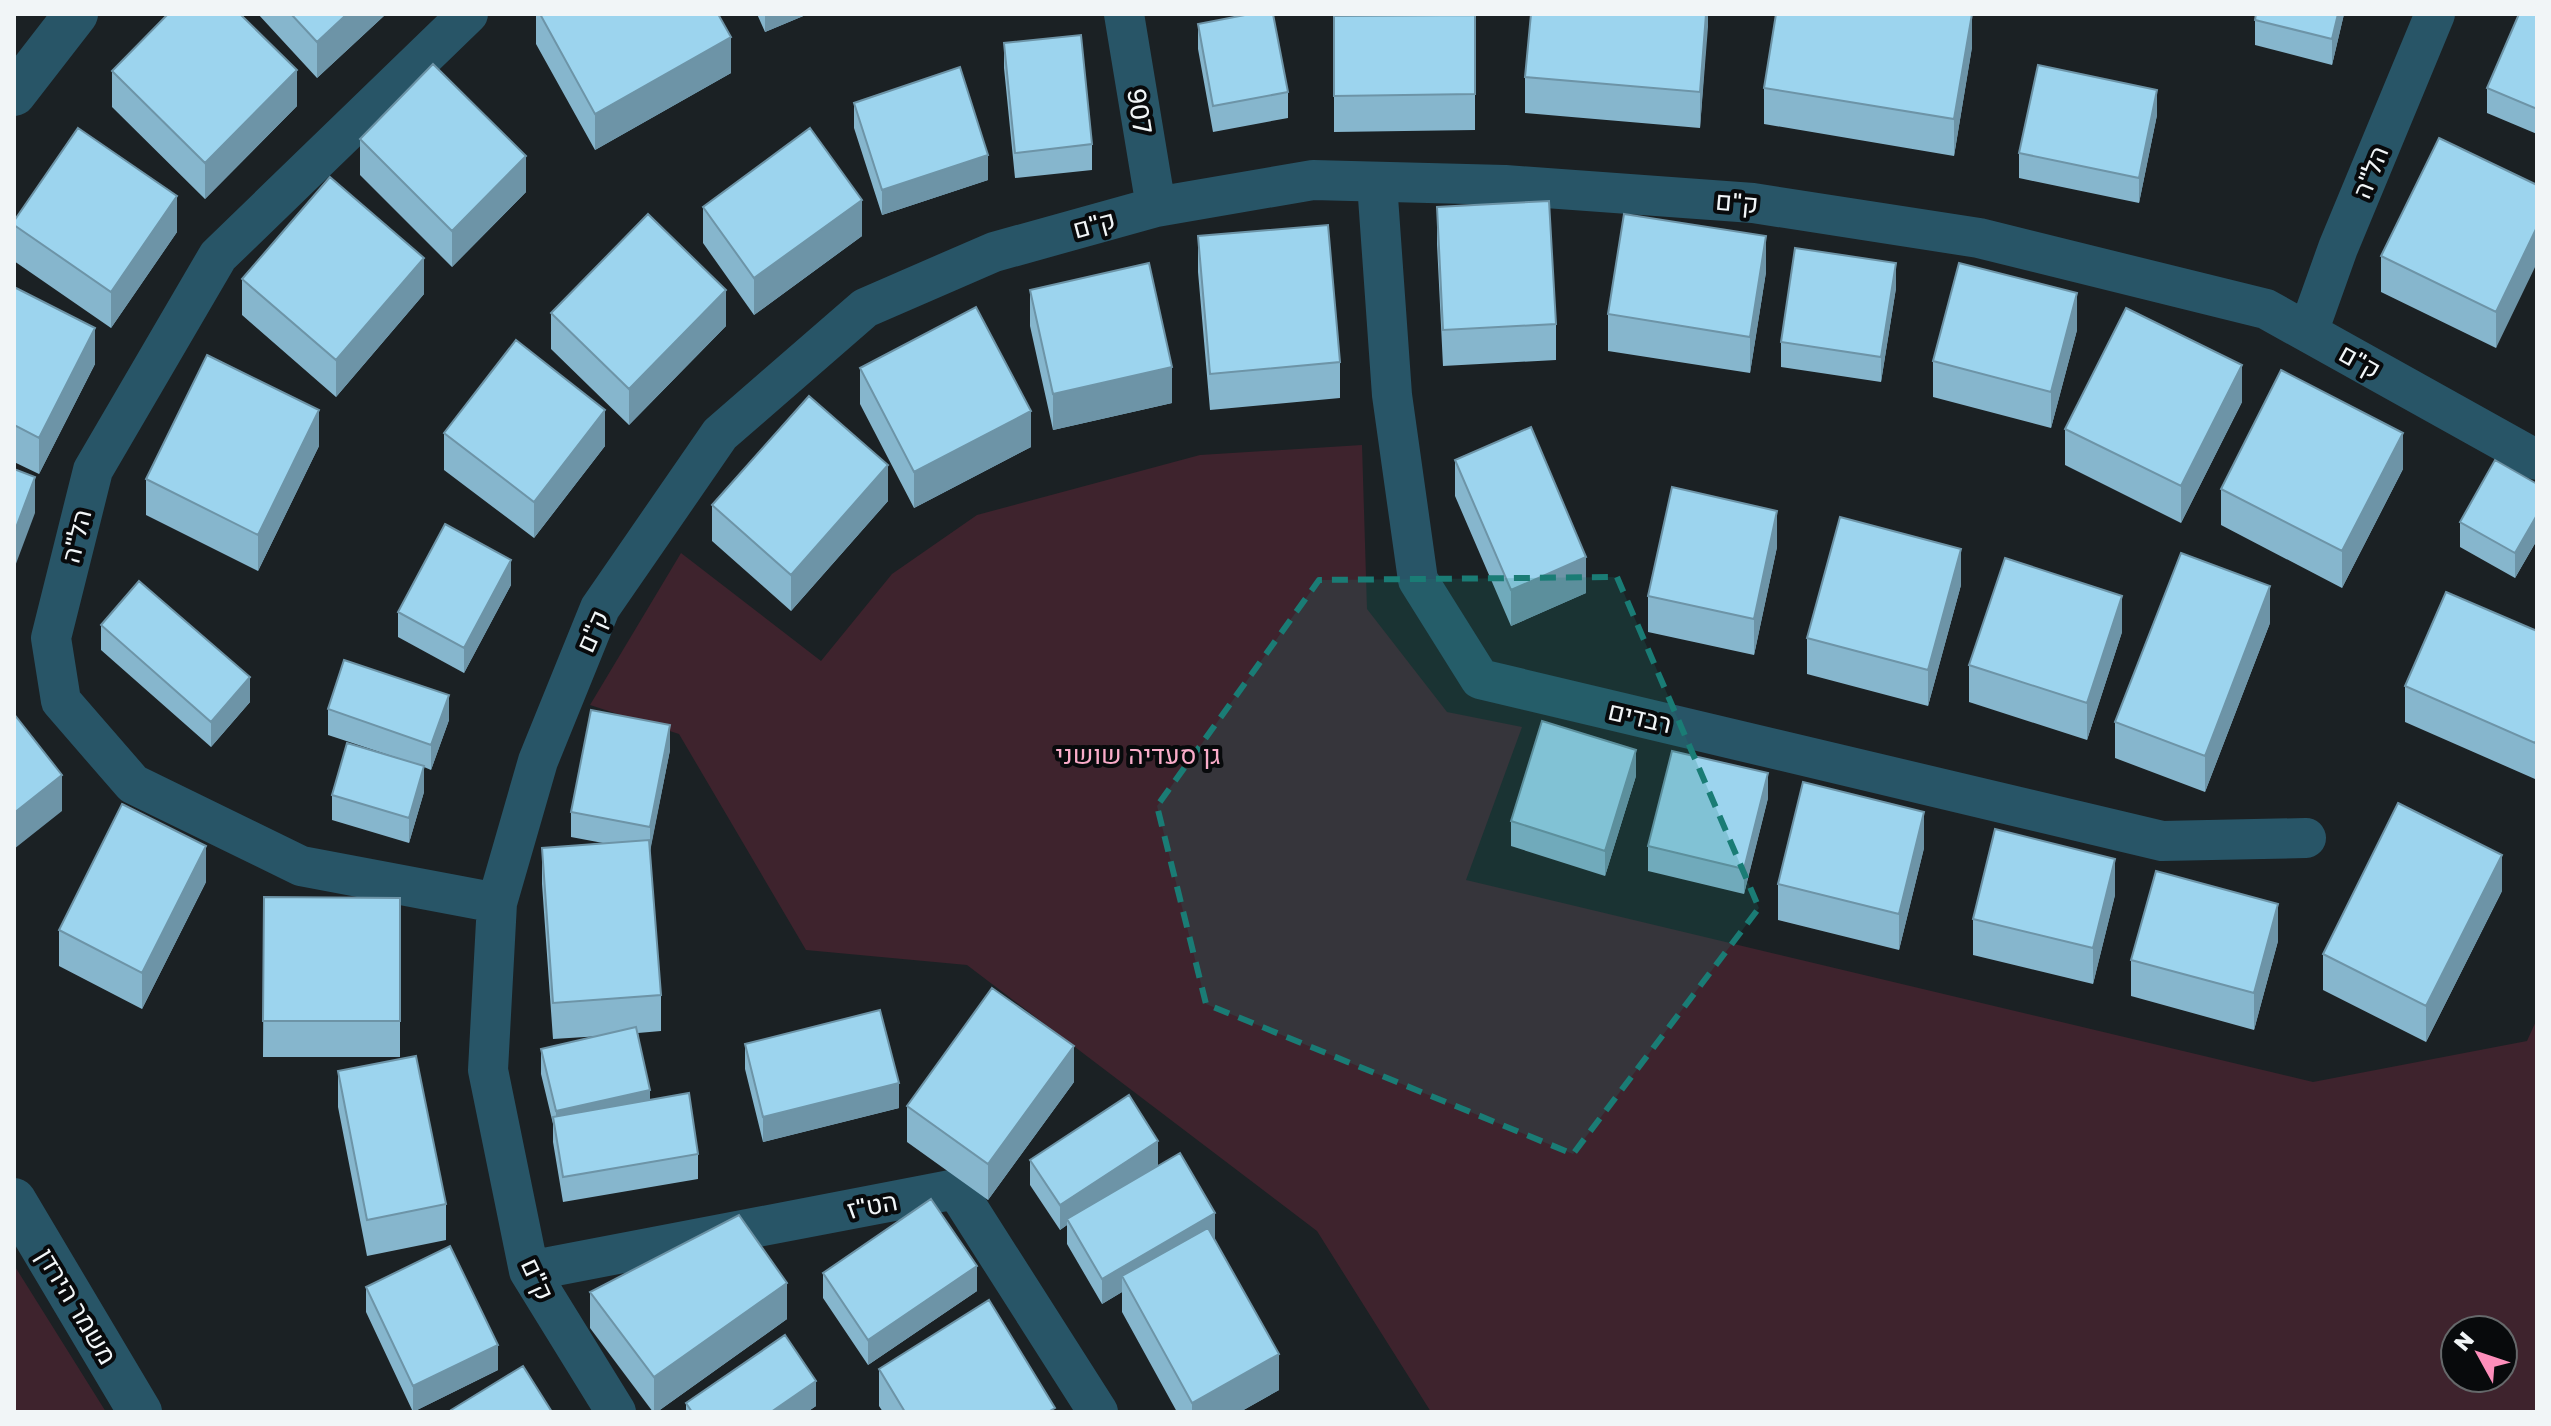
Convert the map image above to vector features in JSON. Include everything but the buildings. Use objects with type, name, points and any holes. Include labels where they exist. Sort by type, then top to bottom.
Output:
[{"type":"street","points":[[14,94],[76,14]]},
{"type":"street","name":"הל\"ה","points":[[468,14],[218,256],[93,470],[51,638],[61,701],[133,784],[301,866],[497,903]]},
{"type":"street","name":"907","points":[[1124,14],[1156,207]]},
{"type":"street","name":"הל\"ה","points":[[2308,332],[2338,248],[2435,14]]},
{"type":"street","name":"ק\"ם","points":[[616,1412],[529,1271],[488,1070],[497,903],[538,761],[600,608],[720,434],[865,308],[994,252],[1156,207],[1313,180],[1505,185],[1753,203],[1949,233],[2266,309],[2537,460]]},
{"type":"street","name":"רבדים","points":[[1377,183],[1392,395],[1418,580],[1480,679],[2162,841],[2306,838]]},
{"type":"street","name":"הט\"ז","points":[[529,1271],[956,1189],[1098,1412]]},
{"type":"street","name":"משמר הירדן","points":[[14,1200],[140,1412]]},
{"type":"highlighted area","points":[[1617,577],[1759,908],[1573,1154],[1206,1004],[1157,806],[1319,580]]},
{"type":"green space","name":"גן סעדיה שושני","points":[[1362,445],[1367,609],[1447,712],[1522,727],[1466,880],[2313,1082],[2527,1041],[2537,1019],[2537,1412],[1431,1412],[1317,1231],[967,965],[806,950],[679,734],[590,705],[681,553],[821,661],[892,574],[977,515],[1200,455]]},
{"type":"green space","points":[[14,1265],[106,1412],[14,1412]]}]
